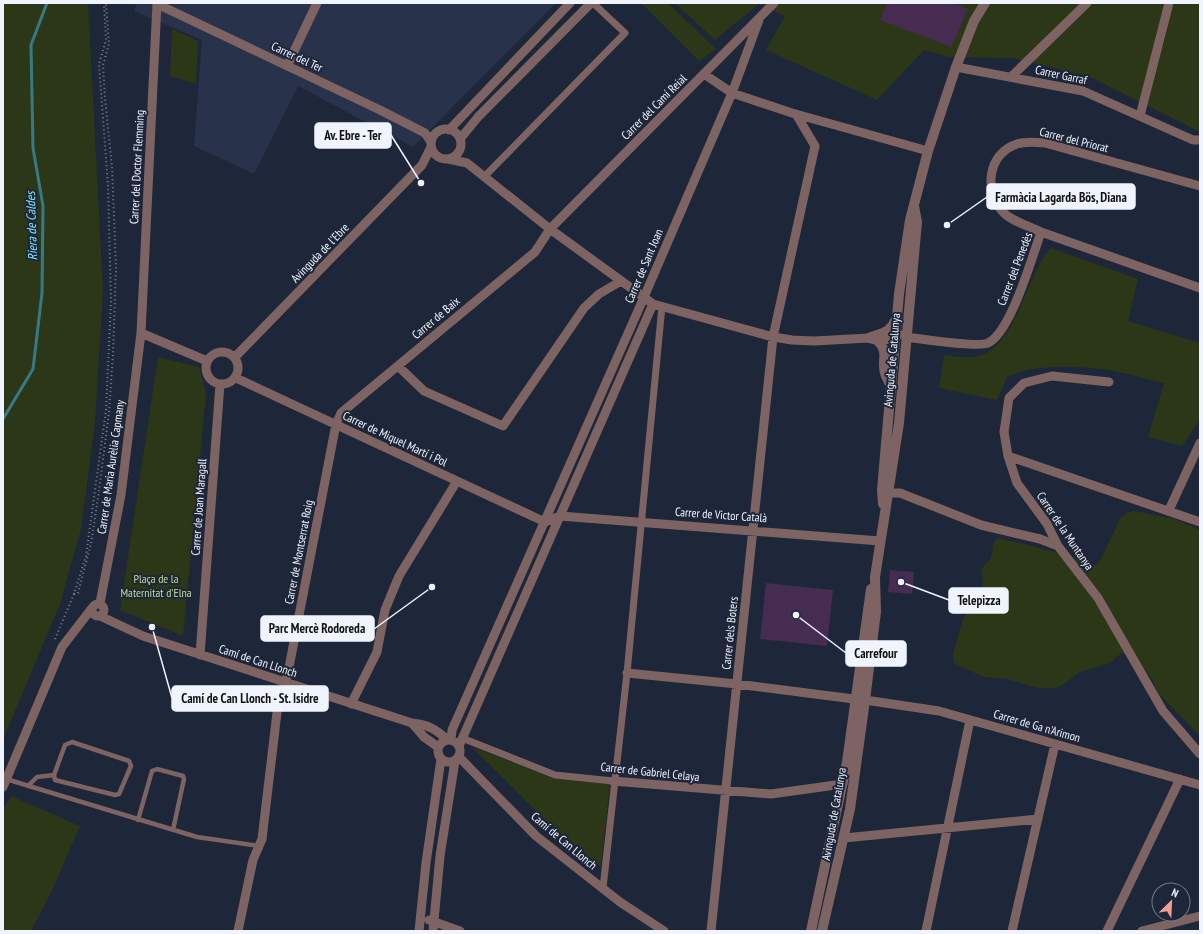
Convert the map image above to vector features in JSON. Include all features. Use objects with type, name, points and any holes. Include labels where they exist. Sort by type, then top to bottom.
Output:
[{"type":"street","points":[[287,66],[317,3]]},
{"type":"street","points":[[449,130],[570,3]]},
{"type":"street","points":[[484,177],[625,34],[592,3]]},
{"type":"street","name":"Avinguda de l'Ebre","points":[[422,165],[456,155],[460,143],[478,117],[592,3]]},
{"type":"street","name":"Carrer del Camí Reial","points":[[550,229],[774,3]]},
{"type":"street","name":"Avinguda de Catalunya","points":[[884,516],[882,490],[895,338],[902,268],[910,220],[928,151],[956,67],[974,21],[985,3]]},
{"type":"street","points":[[1011,77],[1087,3]]},
{"type":"street","points":[[1140,116],[1169,3]]},
{"type":"street","name":"Carrer del Ter","points":[[157,4],[425,133],[433,141]]},
{"type":"street","name":"Carrer del Doctor Flemming","points":[[141,333],[157,4]]},
{"type":"street","name":"Carrer de Sant Joan","points":[[449,740],[452,730],[545,522],[732,92],[761,17]]},
{"type":"street","name":"Carrer Garraf","points":[[956,67],[1084,91],[1193,140],[1200,140]]},
{"type":"street","points":[[704,74],[732,92],[796,114],[928,151]]},
{"type":"street","name":"Carrer dels Boters","points":[[711,931],[752,530],[774,337],[815,146],[796,114]]},
{"type":"street","points":[[467,163],[460,143],[454,132],[444,130],[433,141],[433,151],[444,158],[467,163],[550,229],[643,298],[658,305],[774,337],[814,341],[895,338],[901,328],[906,278],[914,258]]},
{"type":"street","name":"Avinguda de l'Ebre","points":[[235,357],[422,165],[433,141]]},
{"type":"street","name":"Carrer del Priorat","points":[[1041,232],[1005,214],[993,198],[991,175],[993,169],[1005,151],[1018,143],[1045,143],[1200,186]]},
{"type":"street","name":"Avinguda de Catalunya","points":[[811,931],[843,784],[851,726],[860,700],[876,612],[875,577],[884,516],[890,493],[899,423],[917,222],[914,206]]},
{"type":"street","name":"Carrer de Baix","points":[[336,424],[341,413],[535,252],[550,229]]},
{"type":"street","name":"Carrer del Penedès","points":[[906,337],[957,344],[987,344],[998,336],[1014,308],[1041,232],[1200,288]]},
{"type":"street","points":[[398,366],[424,391],[503,426],[584,308],[599,294],[621,281]]},
{"type":"street","points":[[603,888],[613,781],[627,673],[642,522],[658,305]]},
{"type":"street","name":"Carrer de Sant Joan","points":[[461,742],[560,516],[658,305]]},
{"type":"street","points":[[873,339],[893,328],[897,317]]},
{"type":"street","points":[[141,333],[207,361]]},
{"type":"street","name":"Carrer de Maria Aurèlia Capmany","points":[[100,616],[104,613],[105,609],[96,605],[121,495],[141,333]]},
{"type":"street","points":[[888,428],[896,404],[900,346],[906,337]]},
{"type":"street","points":[[873,339],[882,346],[885,353],[885,373],[891,385]]},
{"type":"street","points":[[218,352],[229,353],[235,357],[239,365],[236,378],[226,384],[220,384],[209,378],[206,367],[207,361],[211,356],[218,352]]},
{"type":"street","name":"Carrer de la Muntanya","points":[[1109,382],[1052,376],[1024,383],[1009,398],[1004,432],[1008,456],[1017,483],[1047,524],[1058,546],[1098,598],[1163,711],[1200,754]]},
{"type":"street","name":"Carrer de Miquel Martí i Pol","points":[[236,378],[545,522]]},
{"type":"street","name":"Carrer de Joan Maragall","points":[[200,655],[220,384]]},
{"type":"street","name":"Carrer de Montserrat Roig","points":[[238,931],[253,860],[262,840],[278,704],[286,683],[336,424]]},
{"type":"street","points":[[1169,510],[1200,443]]},
{"type":"street","points":[[1008,456],[1169,510],[1200,522]]},
{"type":"street","points":[[351,704],[377,652],[385,610],[399,576],[457,481]]},
{"type":"street","points":[[890,493],[900,493],[981,525],[1040,539],[1058,546]]},
{"type":"street","points":[[545,522],[560,516]]},
{"type":"street","name":"Carrer de Victor Català","points":[[560,516],[880,541]]},
{"type":"street","name":"Avinguda de Catalunya","points":[[822,931],[844,838],[860,700],[864,629],[870,592],[875,577]]},
{"type":"street","points":[[5,783],[62,647],[96,605]]},
{"type":"street","name":"Camí de Can Llonch","points":[[100,616],[144,636],[200,655],[412,723],[423,724],[439,731],[449,740]]},
{"type":"street","name":"Carrer de Ga n'Arimon","points":[[627,673],[737,684],[939,712],[1180,779],[1200,786]]},
{"type":"street","points":[[926,931],[970,720]]},
{"type":"street","points":[[412,723],[424,737],[438,747]]},
{"type":"street","points":[[419,931],[440,759],[438,747],[441,743],[449,740],[461,742],[440,856],[433,926]]},
{"type":"street","name":"Carrer de Gabriel Celaya","points":[[461,742],[555,775],[726,792],[771,794],[843,784]]},
{"type":"street","points":[[1012,931],[1055,744]]},
{"type":"street","points":[[440,759],[446,762],[457,759]]},
{"type":"street","name":"Camí de Can Llonch","points":[[457,759],[536,836],[603,888],[664,931]]},
{"type":"street","points":[[1106,931],[1180,779]]},
{"type":"street","points":[[844,838],[1038,819]]},
{"type":"street","points":[[817,931],[824,901],[839,864]]},
{"type":"street","points":[[1142,931],[1200,916]]},
{"type":"street","points":[[420,917],[433,926],[460,931]]},
{"type":"lane","points":[[72,742],[129,761],[131,766],[119,794],[115,795],[55,780],[54,775],[65,745],[72,742]]},
{"type":"lane","points":[[138,820],[152,771],[157,769],[183,776],[184,779],[173,830]]},
{"type":"lane","points":[[28,786],[37,777],[54,775]]},
{"type":"lane","points":[[5,783],[28,786],[197,837],[259,846]]},
{"type":"path","points":[[105,3],[109,44],[103,65],[112,167],[116,267],[113,354],[109,412],[91,544],[78,593],[74,594],[86,556],[106,410],[111,301],[108,185],[99,64],[106,40],[105,3]]},
{"type":"shaded area","points":[[137,3],[556,3],[413,147],[298,86],[254,174],[194,146],[202,40],[134,11]]},
{"type":"green space","points":[[3,3],[88,3],[103,290],[95,423],[81,529],[60,604],[3,740]]},
{"type":"green space","points":[[641,3],[668,3],[716,49],[699,61]]},
{"type":"green space","points":[[675,3],[1200,3],[1200,132],[1090,77],[1013,58],[949,57],[924,50],[877,100],[766,50],[785,16],[759,4],[715,40]]},
{"type":"green space","points":[[172,29],[198,41],[196,84],[170,76]]},
{"type":"green space","points":[[1051,248],[1138,279],[1128,321],[1200,343],[1200,420],[1182,446],[1148,437],[1164,383],[1127,374],[1102,369],[1074,367],[1032,369],[1007,377],[997,400],[939,388],[944,355],[972,357],[987,352],[1000,342],[1010,328],[1034,276]]},
{"type":"green space","name":"Plaça de la Maternitat d'Elna","points":[[158,357],[199,367],[206,394],[183,636],[120,610]]},
{"type":"green space","points":[[1135,511],[1174,519],[1200,530],[1200,736],[1158,693],[1152,679],[1137,659],[1122,653],[1111,663],[1080,672],[1061,686],[1054,688],[1037,688],[1007,679],[983,677],[954,663],[953,655],[963,618],[980,600],[983,578],[981,571],[985,564],[991,559],[993,544],[997,538],[1047,550],[1096,565],[1101,559],[1121,517],[1127,513]]},
{"type":"green space","points":[[471,746],[552,778],[610,784],[601,867],[548,823]]},
{"type":"green space","points":[[11,796],[80,826],[50,895],[31,931],[3,931],[3,810]]},
{"type":"building","points":[[887,3],[953,3],[968,9],[951,47],[880,20]]},
{"type":"building","points":[[890,570],[914,572],[912,594],[888,592]]},
{"type":"building","points":[[766,583],[833,590],[827,646],[760,639]]},
{"type":"waterway","name":"Riera de Caldes","points":[[3,419],[33,369],[42,293],[43,206],[33,148],[31,45],[47,3]]},
{"type":"place","name":"Av. Ebre - Ter","points":[[421,183]]},
{"type":"place","name":"Farmàcia Lagarda Bös, Diana","points":[[947,225]]},
{"type":"place","name":"Telepizza","points":[[901,582]]},
{"type":"place","name":"Parc Mercè Rodoreda","points":[[432,587]]},
{"type":"place","name":"Carrefour","points":[[796,615]]},
{"type":"place","name":"Camí de Can Llonch - St. Isidre","points":[[152,627]]}]
